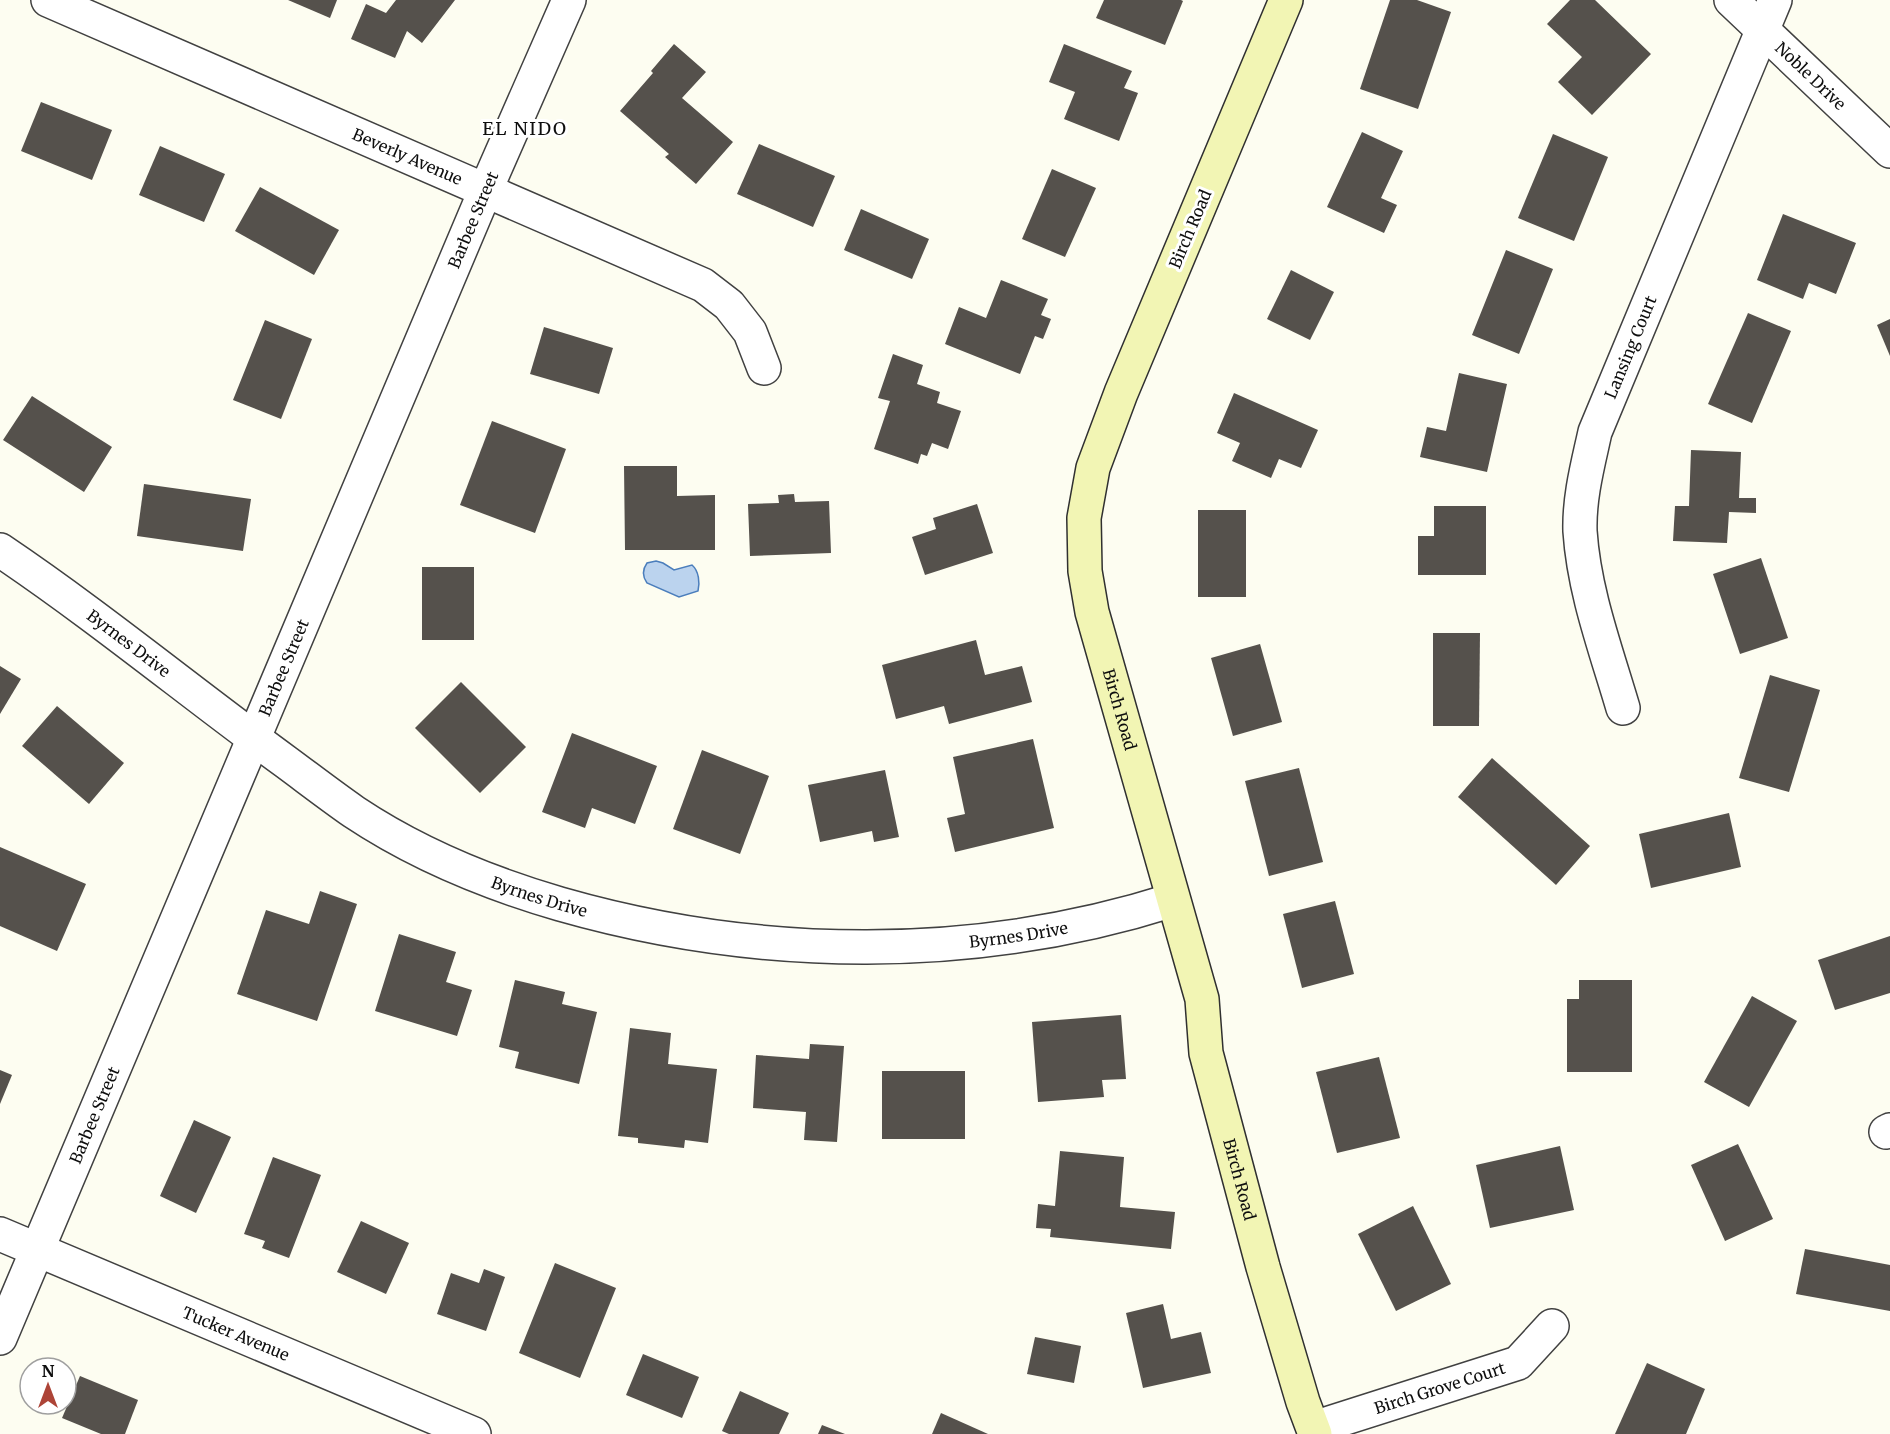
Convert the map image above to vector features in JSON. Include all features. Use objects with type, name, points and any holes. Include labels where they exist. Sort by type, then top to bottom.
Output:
[{"type":"street","name":"Beverly Avenue","points":[[48,0],[703,285],[729,305],[750,332],[764,368]]},
{"type":"street","name":"Barbee Street","points":[[0,1338],[486,189],[569,0]]},
{"type":"street","name":"Birch Road","points":[[1286,0],[1121,393],[1093,468],[1084,518],[1084,572],[1092,612],[1202,999],[1206,1053],[1260,1255],[1303,1402],[1315,1431]]},
{"type":"street","name":"Noble Drive","points":[[1731,0],[1890,151]]},
{"type":"street","name":"Lansing Court","points":[[1623,708],[1586,581],[1580,529],[1584,481],[1595,432],[1775,0]]},
{"type":"street","name":"Byrnes Drive","points":[[0,550],[62,592],[356,813],[425,852],[488,880],[608,917],[699,935],[786,945],[875,948],[968,942],[1063,928],[1173,900]]},
{"type":"street","name":"Tucker Avenue","points":[[0,1234],[474,1434]]},
{"type":"street","name":"Birch Grove Court","points":[[1315,1431],[1518,1364],[1552,1326]]},
{"type":"water","points":[[656,561],[674,570],[692,565],[698,577],[698,591],[679,597],[647,583],[643,575],[644,568],[647,563]]},
{"type":"building","points":[[288,0],[337,0],[330,18]]},
{"type":"building","points":[[396,0],[455,0],[422,43],[407,31],[395,58],[351,39],[366,4],[386,13]]},
{"type":"building","points":[[1104,0],[1183,1],[1165,45],[1096,18]]},
{"type":"building","points":[[1390,0],[1417,0],[1451,12],[1418,109],[1360,89]]},
{"type":"building","points":[[1570,0],[1595,0],[1651,54],[1592,115],[1558,82],[1582,57],[1547,24]]},
{"type":"building","points":[[674,44],[706,72],[682,98],[733,142],[696,184],[665,157],[669,154],[620,111],[653,73],[651,71]]},
{"type":"building","points":[[1064,44],[1132,71],[1124,88],[1138,93],[1119,141],[1064,119],[1075,92],[1049,82]]},
{"type":"building","points":[[41,102],[112,130],[92,180],[21,151]]},
{"type":"building","points":[[1362,132],[1403,151],[1381,198],[1397,205],[1384,233],[1327,207]]},
{"type":"building","points":[[1553,134],[1608,157],[1574,241],[1518,218]]},
{"type":"building","points":[[759,144],[835,176],[813,227],[737,194]]},
{"type":"building","points":[[160,146],[225,174],[204,222],[139,195]]},
{"type":"building","points":[[1052,169],[1096,188],[1065,257],[1022,239]]},
{"type":"building","points":[[260,187],[339,230],[314,275],[235,231]]},
{"type":"building","points":[[861,209],[929,239],[912,279],[844,250]]},
{"type":"building","points":[[1783,214],[1856,243],[1836,294],[1809,283],[1803,299],[1757,280]]},
{"type":"building","points":[[1506,250],[1553,269],[1519,354],[1472,335]]},
{"type":"building","points":[[1291,270],[1334,292],[1310,340],[1267,319]]},
{"type":"building","points":[[1001,280],[1048,299],[1041,315],[1051,319],[1043,339],[1035,336],[1020,374],[945,344],[959,307],[986,318]]},
{"type":"building","points":[[1748,313],[1791,331],[1752,423],[1708,404]]},
{"type":"building","points":[[1890,319],[1890,356],[1877,325]]},
{"type":"building","points":[[265,320],[312,339],[281,419],[233,400]]},
{"type":"building","points":[[544,327],[613,348],[599,394],[530,374]]},
{"type":"building","points":[[893,354],[923,365],[917,384],[940,392],[937,403],[961,411],[948,449],[932,443],[927,456],[921,454],[918,464],[874,449],[890,401],[878,398]]},
{"type":"building","points":[[1459,373],[1507,384],[1487,472],[1420,457],[1427,427],[1446,431]]},
{"type":"building","points":[[1234,393],[1318,430],[1301,468],[1279,459],[1271,478],[1232,461],[1240,443],[1217,433]]},
{"type":"building","points":[[32,396],[112,447],[84,492],[3,440]]},
{"type":"building","points":[[492,421],[566,449],[535,533],[460,505]]},
{"type":"building","points":[[1691,450],[1741,452],[1739,498],[1756,498],[1756,513],[1729,512],[1727,543],[1673,541],[1675,506],[1689,506]]},
{"type":"building","points":[[624,466],[677,466],[677,496],[715,495],[715,550],[625,550]]},
{"type":"building","points":[[144,484],[251,499],[243,551],[137,536]]},
{"type":"building","points":[[794,494],[795,502],[829,501],[831,553],[750,556],[748,504],[779,503],[778,495]]},
{"type":"building","points":[[977,504],[993,553],[925,575],[912,537],[936,529],[933,518]]},
{"type":"building","points":[[1434,506],[1486,506],[1486,575],[1418,575],[1418,536],[1434,536]]},
{"type":"building","points":[[1198,510],[1246,510],[1246,597],[1198,597]]},
{"type":"building","points":[[1761,558],[1788,638],[1740,654],[1713,574]]},
{"type":"building","points":[[422,567],[474,567],[474,640],[422,640]]},
{"type":"building","points":[[1433,633],[1480,633],[1479,726],[1433,726]]},
{"type":"building","points":[[976,640],[985,675],[1022,666],[1032,702],[949,724],[944,706],[896,719],[882,665]]},
{"type":"building","points":[[1260,644],[1282,722],[1233,736],[1211,658]]},
{"type":"building","points":[[0,666],[21,679],[0,714]]},
{"type":"building","points":[[1770,675],[1820,690],[1789,792],[1739,778]]},
{"type":"building","points":[[461,682],[526,747],[480,793],[415,728]]},
{"type":"building","points":[[57,706],[124,763],[89,804],[22,746]]},
{"type":"building","points":[[572,733],[657,766],[635,824],[592,808],[585,828],[542,812]]},
{"type":"building","points":[[1033,739],[1054,828],[955,852],[947,818],[965,814],[953,757]]},
{"type":"building","points":[[702,750],[769,776],[740,854],[673,829]]},
{"type":"building","points":[[1492,758],[1590,846],[1556,885],[1458,797]]},
{"type":"building","points":[[1299,768],[1323,862],[1269,876],[1245,781]]},
{"type":"building","points":[[885,770],[899,837],[874,842],[872,831],[820,842],[808,785]]},
{"type":"building","points":[[1729,813],[1741,867],[1651,888],[1639,834]]},
{"type":"building","points":[[0,847],[86,884],[57,951],[0,926]]},
{"type":"building","points":[[320,891],[357,904],[317,1021],[237,994],[266,910],[309,924]]},
{"type":"building","points":[[1335,901],[1354,974],[1302,988],[1283,914]]},
{"type":"building","points":[[399,934],[456,952],[446,982],[472,990],[457,1036],[375,1011]]},
{"type":"building","points":[[1890,936],[1890,993],[1835,1010],[1818,960]]},
{"type":"building","points":[[515,980],[565,992],[562,1004],[597,1012],[579,1084],[515,1068],[519,1052],[499,1047]]},
{"type":"building","points":[[1579,980],[1632,980],[1632,1072],[1567,1072],[1567,999],[1579,999]]},
{"type":"building","points":[[1752,996],[1797,1021],[1749,1107],[1704,1082]]},
{"type":"building","points":[[1121,1015],[1126,1079],[1102,1080],[1104,1097],[1038,1102],[1032,1022]]},
{"type":"building","points":[[630,1028],[671,1033],[668,1064],[717,1069],[708,1143],[685,1140],[684,1148],[638,1143],[638,1138],[618,1136]]},
{"type":"building","points":[[810,1044],[844,1046],[837,1142],[804,1140],[806,1112],[753,1108],[756,1055],[809,1059]]},
{"type":"building","points":[[1379,1057],[1400,1138],[1337,1153],[1316,1072]]},
{"type":"building","points":[[0,1070],[12,1075],[0,1104]]},
{"type":"building","points":[[882,1071],[965,1071],[965,1139],[882,1139]]},
{"type":"building","points":[[194,1120],[231,1137],[196,1213],[160,1196]]},
{"type":"building","points":[[1738,1144],[1773,1219],[1725,1241],[1691,1165]]},
{"type":"building","points":[[1560,1146],[1574,1210],[1490,1228],[1476,1165]]},
{"type":"building","points":[[1060,1151],[1124,1157],[1120,1207],[1175,1212],[1171,1249],[1050,1237],[1051,1229],[1036,1228],[1038,1204],[1055,1206]]},
{"type":"building","points":[[273,1157],[321,1175],[289,1258],[262,1248],[265,1241],[244,1234]]},
{"type":"building","points":[[1413,1206],[1451,1284],[1396,1311],[1358,1234]]},
{"type":"building","points":[[361,1221],[409,1243],[386,1294],[337,1272]]},
{"type":"building","points":[[1805,1249],[1890,1265],[1890,1311],[1796,1294]]},
{"type":"building","points":[[555,1263],[616,1288],[580,1378],[519,1353]]},
{"type":"building","points":[[484,1269],[505,1277],[486,1331],[437,1314],[451,1273],[479,1283]]},
{"type":"building","points":[[1163,1304],[1171,1339],[1201,1332],[1211,1373],[1143,1388],[1126,1313]]},
{"type":"building","points":[[1035,1337],[1081,1346],[1074,1383],[1027,1374]]},
{"type":"building","points":[[643,1354],[699,1377],[682,1418],[626,1395]]},
{"type":"building","points":[[1647,1363],[1705,1389],[1686,1434],[1615,1434]]},
{"type":"building","points":[[80,1376],[138,1400],[125,1434],[101,1434],[62,1418],[63,1416],[78,1416]]},
{"type":"building","points":[[740,1391],[789,1413],[779,1434],[729,1434],[722,1431]]},
{"type":"building","points":[[941,1413],[988,1434],[932,1434]]},
{"type":"building","points":[[822,1425],[845,1434],[818,1434]]},
{"type":"district","name":"EL NIDO","points":[[525,129]]}]
